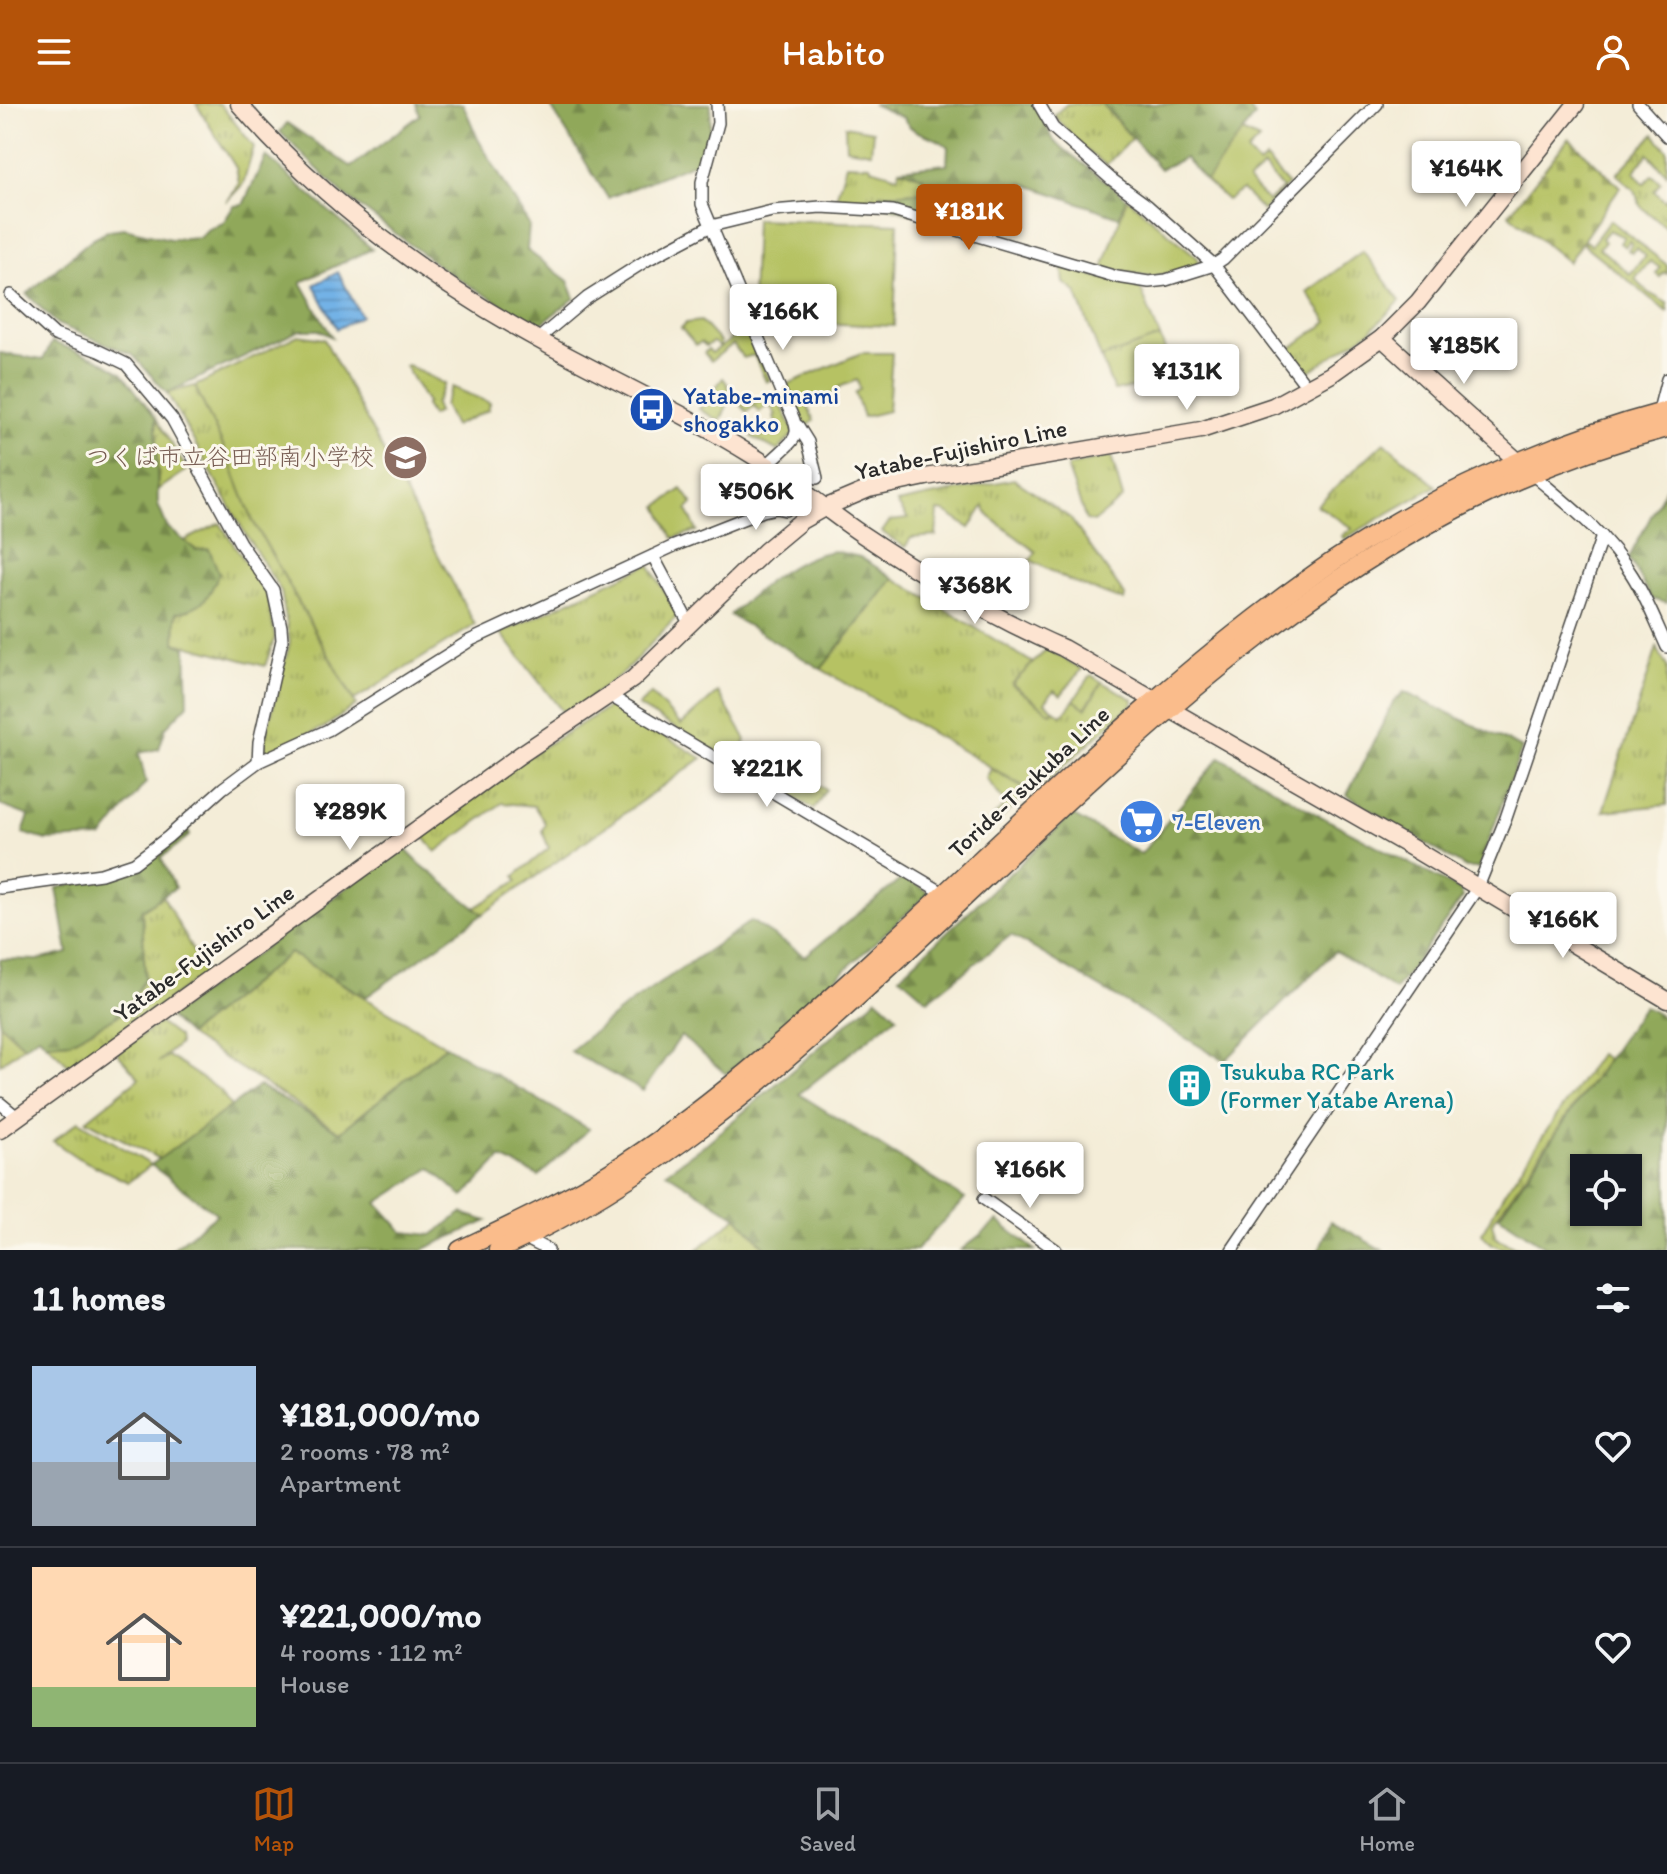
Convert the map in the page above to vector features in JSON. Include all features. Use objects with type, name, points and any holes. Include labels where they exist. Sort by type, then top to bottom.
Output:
[{"type":"main road","points":[[239,104],[296,165],[344,206],[453,288],[537,340],[721,436],[768,464],[862,534],[1015,628],[1063,648],[1478,887],[1667,1000]]},
{"type":"main road","name":"Yatabe-Fujishiro Line","points":[[0,1130],[607,694],[633,679],[765,551],[801,521],[869,489],[1201,430],[1254,413],[1308,388],[1351,361],[1382,338],[1433,284],[1576,104]]},
{"type":"main road","points":[[1382,338],[1525,468]]},
{"type":"main road","name":"Toride-Tsukuba Line","points":[[460,1250],[585,1187],[678,1125],[798,1029],[945,894],[1161,705],[1345,573],[1525,468],[1600,448],[1664,418]]},
{"type":"main road","name":"Toride-Tsukuba Line","points":[[498,1250],[636,1175],[690,1138],[809,1042],[1161,705]]},
{"type":"street","points":[[717,104],[718,123],[702,182],[702,204],[784,399],[808,442],[817,478]]},
{"type":"street","points":[[1039,104],[1053,128],[1214,265],[1308,388]]},
{"type":"street","points":[[537,340],[559,319],[623,274],[711,226],[772,211],[820,207],[893,211],[1036,255],[1133,280],[1166,280],[1214,265],[1223,259],[1377,104]]},
{"type":"street","points":[[1638,104],[1667,136]]},
{"type":"street","points":[[11,295],[55,335],[99,351],[133,371],[172,419],[233,531],[273,590],[282,640],[259,742],[258,762]]},
{"type":"street","points":[[1664,418],[1667,379]]},
{"type":"street","points":[[768,464],[796,437],[798,426]]},
{"type":"street","points":[[1525,468],[1602,536],[1632,574],[1667,647]]},
{"type":"street","points":[[0,888],[101,874],[134,863],[258,762],[328,730],[471,640],[653,556],[763,511],[776,508],[785,510]]},
{"type":"street","points":[[1232,1250],[1478,887],[1506,818],[1602,536]]},
{"type":"street","points":[[653,556],[690,625]]},
{"type":"street","points":[[607,694],[945,894]]},
{"type":"street","points":[[0,1103],[17,1117]]},
{"type":"street","points":[[984,1199],[1056,1250]]},
{"type":"street","points":[[525,1238],[548,1250]]},
{"type":"green space","points":[[196,104],[220,104],[254,147],[243,184],[226,202],[239,183],[236,168]]},
{"type":"green space","points":[[416,104],[463,104],[478,139],[529,225],[527,250],[568,281],[575,298],[538,326],[447,272],[343,194],[280,132],[287,123],[351,167],[420,115]]},
{"type":"green space","points":[[549,104],[711,104],[710,130],[699,161],[608,198]]},
{"type":"green space","points":[[872,104],[1035,104],[1054,141],[1127,198],[1119,217],[1022,183],[972,231],[882,205],[880,194],[922,192],[923,177],[900,169],[947,164],[948,147],[912,129],[904,118]]},
{"type":"green space","points":[[1067,104],[1102,104],[1132,138],[1106,165],[1082,147],[1054,115]]},
{"type":"green space","points":[[1102,104],[1246,104],[1255,116],[1206,181],[1185,158],[1160,169]]},
{"type":"green space","points":[[845,126],[873,131],[871,152],[846,148]]},
{"type":"green space","points":[[1243,132],[1259,140],[1247,152],[1259,165],[1266,159],[1288,185],[1263,211],[1242,190],[1227,200],[1206,181]],"holes":[[[1264,167],[1282,189],[1268,201],[1248,181]]]},
{"type":"green space","points":[[1654,134],[1667,150],[1667,174],[1648,154],[1634,172],[1644,184],[1652,175],[1661,182],[1654,191],[1665,201],[1667,199],[1664,216],[1667,228],[1641,207],[1635,191],[1617,174]]},
{"type":"green space","points":[[1569,138],[1620,187],[1568,262],[1509,214]]},
{"type":"green space","points":[[266,156],[372,249],[301,282],[332,337],[319,330],[300,330],[167,393],[132,354],[57,324],[27,294],[93,238],[110,230],[124,228],[170,239],[200,237],[208,229],[223,223],[234,206],[243,205]]},
{"type":"green space","points":[[846,164],[870,165],[871,168],[898,176],[900,169],[924,177],[923,192],[881,194],[882,205],[838,204],[836,198]]},
{"type":"green space","points":[[1127,198],[1198,258],[1199,266],[1152,277],[1103,268]]},
{"type":"green space","points":[[755,219],[898,224],[894,326],[759,321],[752,303]]},
{"type":"green space","points":[[1610,220],[1667,265],[1667,274],[1664,272],[1660,277],[1656,274],[1660,268],[1650,261],[1635,279],[1649,293],[1667,303],[1667,312],[1583,244],[1585,241],[1591,245]],"holes":[[[1609,230],[1624,237],[1620,243],[1625,247],[1629,241],[1632,244],[1628,250],[1632,253],[1637,248],[1645,256],[1630,274],[1599,248]]]},
{"type":"green space","points":[[1363,251],[1400,301],[1370,331],[1304,375],[1285,352],[1328,322],[1307,292]]},
{"type":"green space","points":[[1062,265],[1094,276],[1139,285],[1160,337],[1101,358],[1076,292],[1064,283]]},
{"type":"green space","points":[[701,321],[720,342],[720,347],[713,342],[706,346],[701,342],[696,345],[681,328],[686,323]]},
{"type":"green space","points":[[747,328],[770,380],[766,382],[754,355],[743,358],[733,344],[711,361],[704,353],[708,349],[712,353]]},
{"type":"green space","points":[[298,335],[324,339],[475,625],[354,700],[253,521],[227,454],[195,386]]},
{"type":"green space","points":[[1160,337],[1176,378],[1114,391],[1101,358]]},
{"type":"green space","points":[[52,342],[99,359],[122,373],[156,418],[158,505],[167,527],[196,550],[209,549],[219,573],[204,600],[193,608],[176,613],[175,642],[186,647],[188,704],[166,727],[159,749],[139,753],[146,782],[102,838],[46,840],[23,833],[29,816],[0,805],[0,353],[43,360]]},
{"type":"green space","points":[[861,353],[892,353],[888,411],[863,417],[855,393],[860,389],[857,380],[839,387],[808,407],[814,421],[805,428],[783,386]]},
{"type":"green space","points":[[405,366],[445,384],[435,404],[438,412],[431,416],[425,405],[427,403]]},
{"type":"green space","points":[[723,378],[730,394],[720,421],[699,409]]},
{"type":"green space","points":[[195,386],[227,454],[253,521],[356,705],[325,727],[266,752],[264,743],[290,642],[281,591],[167,393]]},
{"type":"green space","points":[[452,387],[490,403],[488,410],[454,426],[444,405]]},
{"type":"green space","points":[[775,394],[795,432],[778,451],[752,437],[756,432],[762,437],[776,424],[776,415],[769,404],[759,412],[754,406],[747,412],[737,400],[744,396],[753,403]]},
{"type":"green space","points":[[156,418],[187,470],[158,490]]},
{"type":"green space","points":[[1384,442],[1436,486],[1344,539],[1342,536],[1352,528],[1317,505]]},
{"type":"green space","points":[[1111,456],[1123,498],[1093,522],[1086,520],[1067,467]]},
{"type":"green space","points":[[1014,479],[1070,518],[1125,596],[1124,601],[1072,582],[1030,560],[1036,552],[989,516],[984,506],[970,528],[945,512],[938,511],[936,536],[911,538],[905,547],[882,532],[890,521],[908,519],[897,503]]},
{"type":"green space","points":[[1667,486],[1667,603],[1652,599],[1629,558]]},
{"type":"green space","points":[[682,489],[693,504],[687,510],[697,531],[673,538],[658,506]]},
{"type":"green space","points":[[220,523],[267,595],[275,637],[265,666],[175,642],[176,613],[190,610],[196,550],[184,541]]},
{"type":"green space","points":[[834,551],[860,557],[894,578],[821,669],[730,615],[765,584],[791,567],[819,554]]},
{"type":"green space","points":[[649,564],[678,615],[625,671],[566,716],[501,633]]},
{"type":"green space","points":[[894,578],[1033,663],[1012,685],[1051,713],[1054,710],[1062,715],[1074,700],[1086,708],[1102,682],[1133,699],[1133,704],[1032,791],[821,669]]},
{"type":"green space","points":[[1657,648],[1667,667],[1667,805],[1603,811]]},
{"type":"green space","points":[[1047,649],[1082,669],[1061,695],[1054,690],[1045,702],[1054,710],[1051,713],[1012,684]]},
{"type":"green space","points":[[1091,675],[1102,682],[1085,708],[1074,700]]},
{"type":"green space","points":[[718,692],[746,740],[744,744],[751,749],[738,765],[638,706],[651,694],[681,725]]},
{"type":"green space","points":[[1404,692],[1522,748],[1479,868],[1466,868],[1347,795],[1394,701]]},
{"type":"green space","points":[[611,706],[702,758],[483,914],[475,908],[517,881],[515,876],[549,848],[542,831],[545,823],[534,806],[502,803],[436,852],[422,835],[520,761]]},
{"type":"green space","points":[[771,757],[826,789],[814,809],[762,778],[762,771]]},
{"type":"green space","points":[[1220,757],[1318,815],[1460,890],[1463,897],[1395,990],[1335,951],[1225,1061],[1011,935],[928,1000],[900,976],[1072,815],[1141,854]]},
{"type":"green space","points":[[991,769],[1030,791],[984,834],[983,828],[1009,801],[1004,801],[986,778]]},
{"type":"green space","points":[[186,828],[190,835],[161,858],[175,888],[142,910],[145,979],[123,1013],[71,1041],[46,1043],[39,1036],[24,1046],[0,1024],[0,959],[38,960],[68,953],[57,888],[119,874],[149,859]]},
{"type":"green space","points":[[400,849],[406,850],[483,914],[366,997],[290,953],[188,1035],[169,1017]]},
{"type":"green space","points":[[904,877],[929,893],[775,1034],[726,1074],[681,1036],[643,1091],[570,1051],[625,1007],[751,921],[805,956]]},
{"type":"green space","points":[[163,896],[205,973],[73,1069],[46,1043],[71,1041],[145,979],[142,910]]},
{"type":"green space","points":[[290,953],[446,1046],[340,1132],[188,1035]]},
{"type":"green space","points":[[877,998],[897,1016],[799,1094],[965,1199],[916,1250],[768,1250],[737,1217],[666,1172],[707,1143]]},
{"type":"green space","points":[[1644,1006],[1667,1020],[1667,1250],[1550,1250],[1499,1216]]},
{"type":"green space","points":[[159,1023],[178,1037],[179,1044],[158,1062],[168,1056],[221,1091],[231,1107],[160,1159],[86,1120],[139,1078],[117,1053]]},
{"type":"green space","points":[[0,1024],[24,1046],[0,1064]]},
{"type":"green space","points":[[446,1046],[589,1129],[539,1176],[501,1158],[463,1197],[431,1168],[377,1203],[403,1232],[432,1235],[462,1213],[487,1221],[422,1250],[171,1250],[217,1214],[151,1165],[259,1086],[340,1132]]},
{"type":"green space","points":[[1599,1054],[1607,1059],[1492,1223],[1496,1238],[1523,1250],[1495,1245],[1482,1233],[1504,1193]]},
{"type":"green space","points":[[79,1121],[151,1165],[128,1182],[78,1158],[53,1141]]},
{"type":"green space","points":[[737,1217],[768,1250],[697,1250]]},
{"type":"green space","points":[[998,1221],[1035,1250],[961,1250]]},
{"type":"green space","points":[[1331,1221],[1382,1250],[1319,1250]]},
{"type":"water","points":[[338,272],[361,316],[337,329],[314,285]]},
{"type":"place","name":"Yatabe-minami shogakko","points":[[652,410]]},
{"type":"place","name":"つくば市立谷田部南小学校","points":[[405,457]]},
{"type":"place","name":"7-Eleven","points":[[1141,822]]},
{"type":"place","name":"Tsukuba RC Park (Former Yatabe Arena)","points":[[1189,1086]]}]
